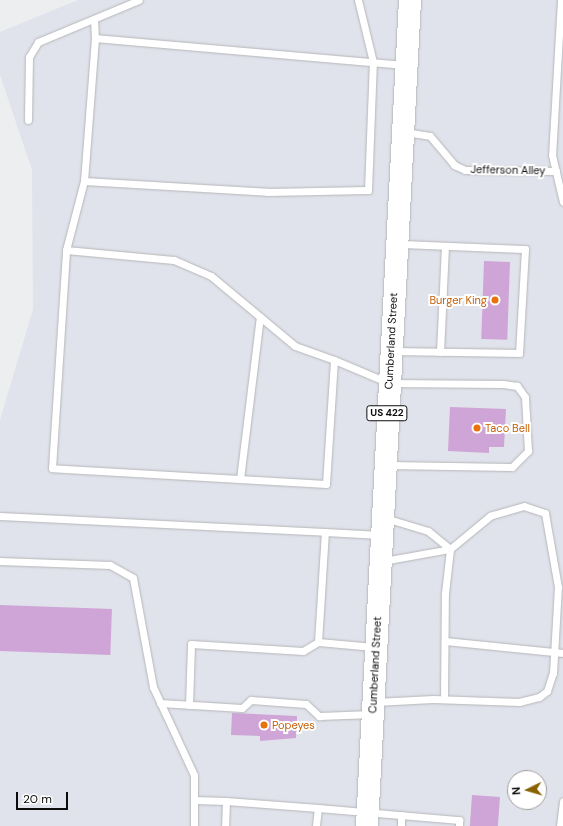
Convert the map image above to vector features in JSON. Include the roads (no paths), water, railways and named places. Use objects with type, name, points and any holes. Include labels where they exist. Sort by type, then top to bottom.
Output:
[{"type":"highway","name":"Cumberland Street","points":[[367,819],[384,465],[410,0]]},
{"type":"lane","points":[[28,120],[29,57],[38,42],[140,0]]},
{"type":"lane","points":[[84,181],[267,192],[368,190],[373,62],[358,0]]},
{"type":"lane","points":[[561,0],[552,155],[563,202]]},
{"type":"lane","points":[[94,19],[95,38],[84,181],[66,250],[52,468],[326,484],[334,360]]},
{"type":"lane","points":[[95,38],[406,65]]},
{"type":"lane","name":"Jefferson Alley","points":[[403,132],[430,136],[454,165],[465,170],[556,171]]},
{"type":"lane","points":[[391,350],[519,353],[525,249],[396,244]]},
{"type":"lane","points":[[440,352],[445,246]]},
{"type":"lane","points":[[66,250],[174,260],[211,276],[295,346],[334,360],[389,383],[480,382],[517,386],[528,411],[528,451],[520,462],[503,469],[384,465]]},
{"type":"lane","points":[[240,479],[260,316]]},
{"type":"lane","points":[[160,703],[242,708],[251,700],[306,704],[319,716],[444,699],[531,701],[547,691],[553,673],[558,587],[545,512],[524,506],[490,516],[450,549],[379,562]]},
{"type":"lane","points":[[0,516],[325,532],[381,526],[428,531],[450,549]]},
{"type":"lane","points":[[318,642],[325,532]]},
{"type":"lane","points":[[444,699],[445,641],[450,549]]},
{"type":"lane","points":[[0,561],[110,565],[133,578],[153,688],[194,775],[194,826]]},
{"type":"lane","points":[[445,641],[563,653]]},
{"type":"lane","points":[[189,705],[191,644],[303,651],[318,642],[376,647]]},
{"type":"lane","points":[[194,800],[318,808],[367,819],[401,815],[459,820],[459,826]]},
{"type":"lane","points":[[225,826],[226,801]]},
{"type":"lane","points":[[560,826],[563,801]]},
{"type":"lane","points":[[316,826],[318,808]]},
{"type":"lane","points":[[401,815],[401,826]]},
{"type":"place","name":"Burger King","points":[[495,300]]},
{"type":"place","name":"Taco Bell","points":[[477,428]]},
{"type":"place","name":"Popeyes","points":[[264,725]]}]
